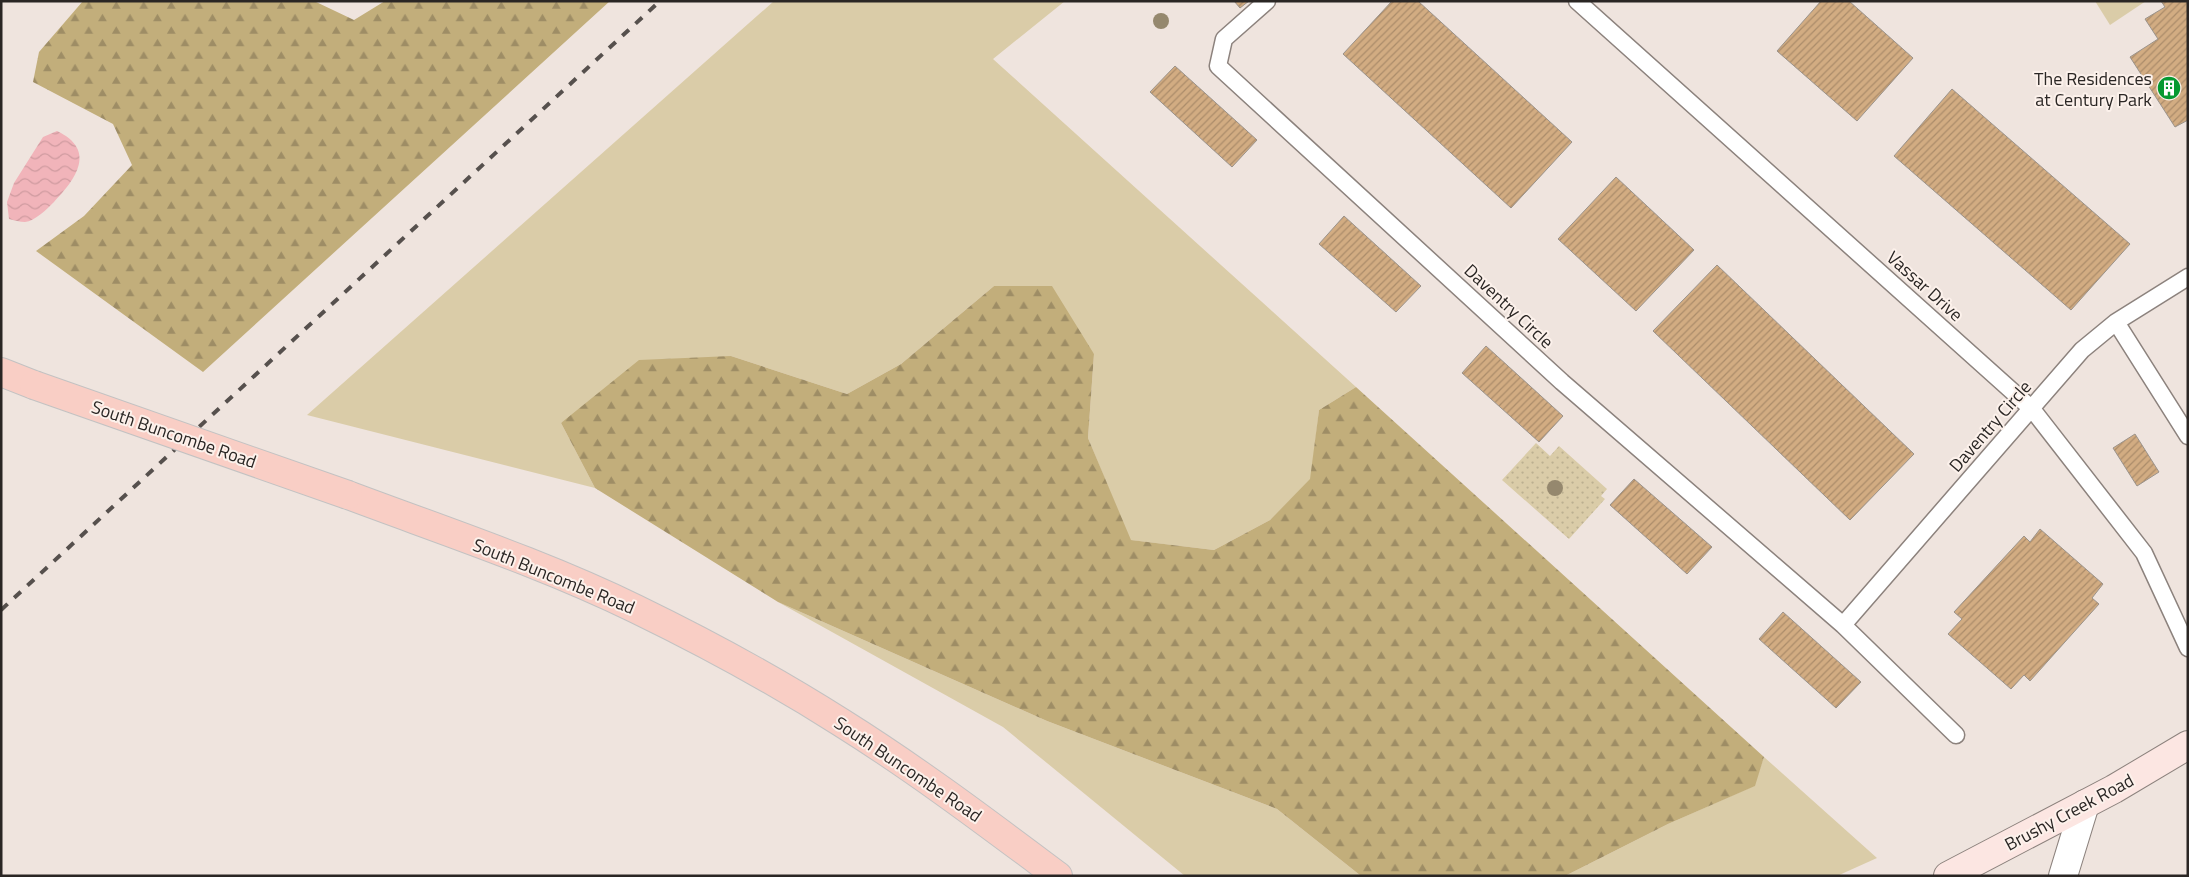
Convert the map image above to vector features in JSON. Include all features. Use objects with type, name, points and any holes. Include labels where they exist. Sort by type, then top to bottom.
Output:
[{"type":"main road","name":"South Buncombe Road","points":[[1,372],[348,495],[562,577],[634,608],[742,664],[842,723],[951,797],[1058,876]]},
{"type":"street","name":"Brushy Creek Road","points":[[1948,876],[2085,804],[2188,745]]},
{"type":"street","points":[[2063,876],[2085,804]]},
{"type":"lane","name":"Daventry Circle","points":[[1267,1],[1224,39],[1218,66],[1562,382],[1843,625],[1956,735]]},
{"type":"lane","name":"Vassar Drive","points":[[1578,1],[2032,409],[2144,553],[2188,648]]},
{"type":"lane","name":"Daventry Circle","points":[[1843,625],[2082,350],[2116,322],[2188,277]]},
{"type":"lane","points":[[2116,322],[2188,436]]},
{"type":"shaded area","points":[[774,1],[1065,1],[993,59],[1356,387],[1319,410],[1311,479],[1270,520],[1214,550],[1130,540],[1088,438],[1094,354],[994,286],[901,364],[847,394],[731,356],[561,423],[595,488],[307,415]]},
{"type":"shaded area","points":[[2095,1],[2146,1],[2110,25]]},
{"type":"shaded area","points":[[1536,443],[1550,456],[1559,446],[1607,489],[1601,496],[1605,499],[1569,539],[1502,480]]},
{"type":"shaded area","points":[[778,602],[1047,721],[1277,809],[1361,876],[1185,876],[1003,727]]},
{"type":"shaded area","points":[[1764,757],[1877,858],[1837,876],[1565,876],[1668,824],[1754,786]]},
{"type":"green space","points":[[83,1],[314,1],[354,20],[385,1],[610,1],[203,372],[36,251],[84,216],[132,165],[113,124],[33,82],[39,52]]},
{"type":"green space","points":[[994,286],[1052,286],[1094,354],[1088,438],[1131,540],[1214,550],[1270,520],[1310,479],[1319,410],[1356,387],[1764,757],[1755,786],[1668,824],[1565,876],[1361,876],[1277,809],[1047,721],[778,602],[595,488],[561,423],[639,360],[731,356],[847,394],[901,364]]},
{"type":"water","points":[[57,131],[69,139],[76,147],[79,165],[75,174],[62,193],[37,217],[25,222],[9,219],[7,202],[14,183],[43,137]]},
{"type":"building","points":[[1234,1],[1249,1],[1240,8]]},
{"type":"building","points":[[1392,1],[1418,1],[1572,142],[1511,208],[1343,54]]},
{"type":"building","points":[[1821,1],[1849,1],[1913,58],[1857,121],[1777,51]]},
{"type":"building","name":"The Residences at Century Park","points":[[2161,1],[2188,1],[2188,120],[2175,127],[2130,57],[2158,39],[2145,19],[2165,7]]},
{"type":"building","points":[[1175,66],[1257,140],[1232,167],[1150,92]]},
{"type":"building","points":[[1952,89],[2130,244],[2071,310],[1894,156]]},
{"type":"building","points":[[1616,177],[1694,250],[1636,311],[1558,239]]},
{"type":"building","points":[[1344,216],[1421,286],[1396,312],[1319,244]]},
{"type":"building","points":[[1717,265],[1914,454],[1850,520],[1653,331]]},
{"type":"building","points":[[1486,346],[1563,416],[1539,442],[1462,373]]},
{"type":"building","points":[[2135,434],[2159,472],[2137,486],[2113,448]]},
{"type":"building","points":[[1634,479],[1712,547],[1687,574],[1610,505]]},
{"type":"building","points":[[2040,529],[2103,584],[2092,598],[2099,604],[2030,681],[2024,675],[2011,689],[1948,634],[1962,619],[1954,612],[2024,536],[2030,542]]},
{"type":"building","points":[[1783,612],[1861,682],[1836,708],[1759,639]]},
{"type":"railway","points":[[1,610],[660,1]]},
{"type":"place","name":"The Residences at Century Park","points":[[2169,88]]}]
